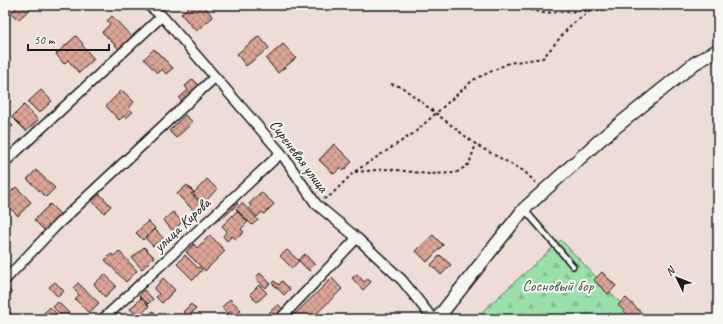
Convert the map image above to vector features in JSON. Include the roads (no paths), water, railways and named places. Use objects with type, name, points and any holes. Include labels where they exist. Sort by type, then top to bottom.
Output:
[{"type":"street","name":"Сиреневая улица","points":[[148,5],[162,16],[281,153],[316,204],[357,238],[402,280],[432,319]]},
{"type":"street","points":[[5,162],[162,16]]},
{"type":"street","points":[[437,319],[524,209],[601,139],[695,63],[718,50]]},
{"type":"street","points":[[5,280],[57,225],[215,77]]},
{"type":"street","name":"улица Кирова","points":[[103,319],[281,153]]},
{"type":"street","points":[[280,319],[357,238]]},
{"type":"lane","points":[[524,209],[573,266]]},
{"type":"park label","name":"Сосновый бор","points":[[558,286]]}]
